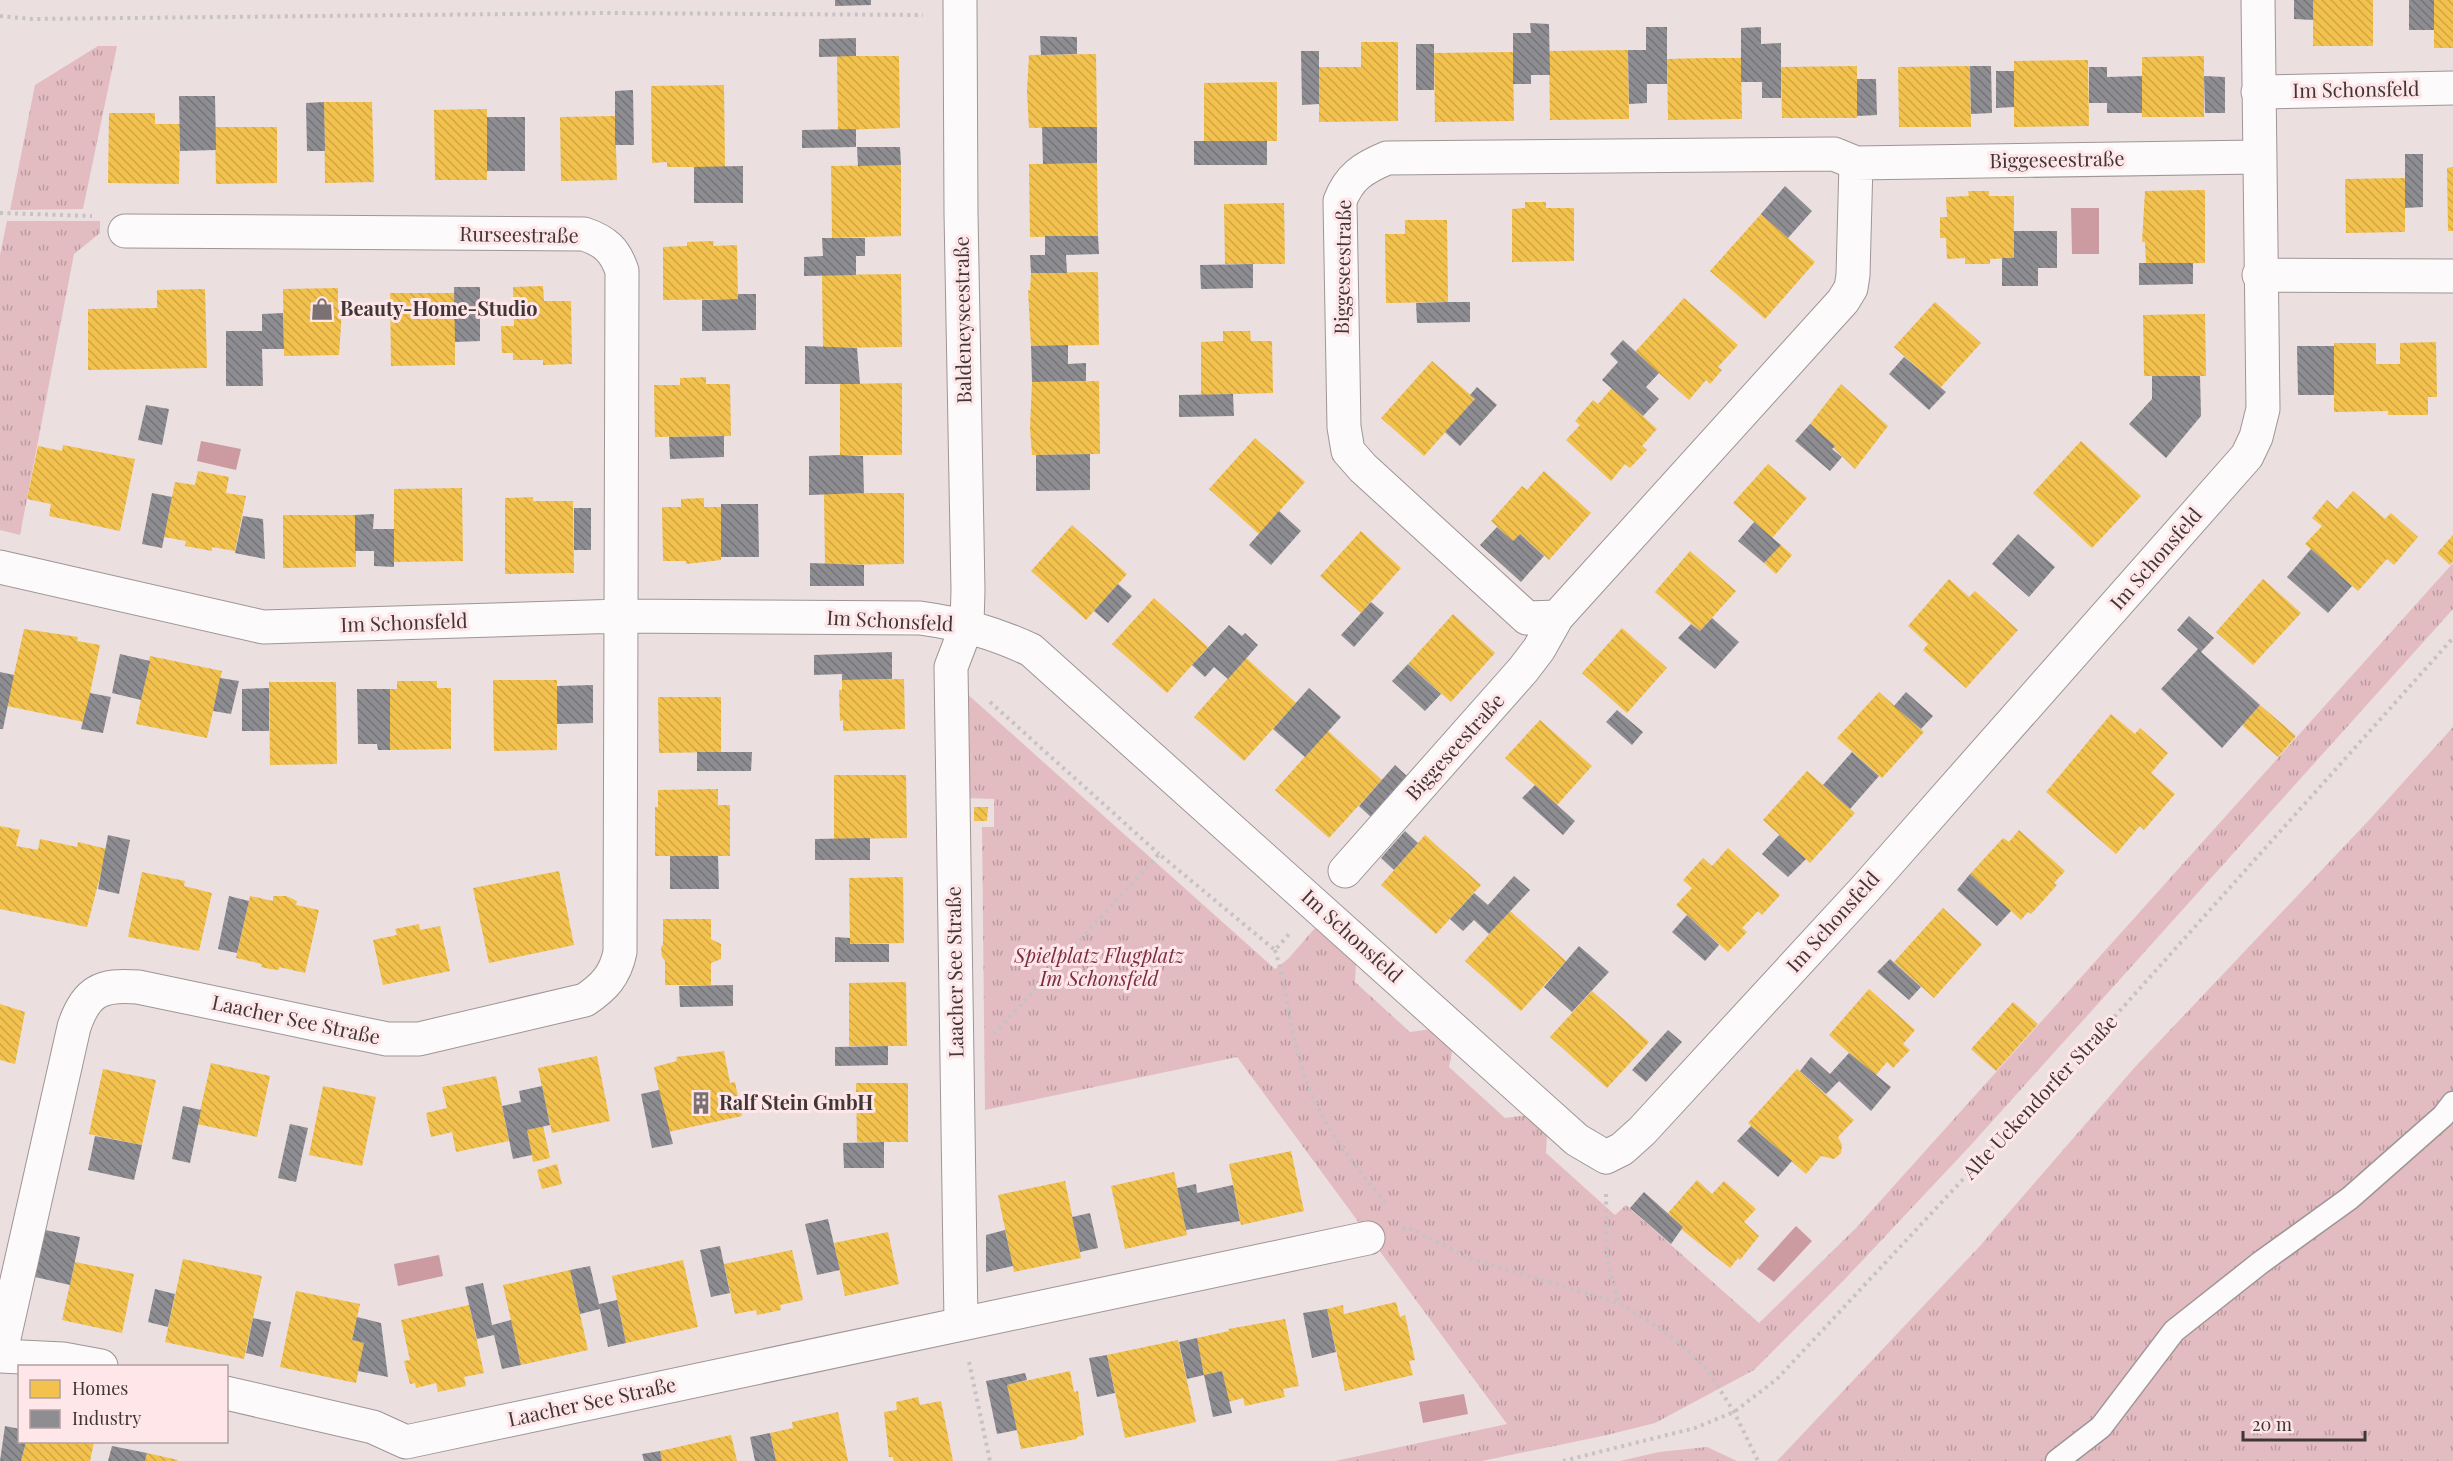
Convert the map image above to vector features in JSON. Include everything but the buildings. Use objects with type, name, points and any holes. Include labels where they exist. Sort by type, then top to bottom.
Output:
[{"type":"street","name":"Im Schonsfeld","points":[[0,567],[263,627],[621,616],[920,618],[967,625],[998,635],[1031,651],[1577,1140],[1606,1157],[1622,1149],[1642,1131],[1864,889],[2247,456],[2256,437],[2263,409],[2259,275],[2258,0]]},
{"type":"street","name":"Baldeneyseestraße","points":[[960,8],[967,625]]},
{"type":"street","name":"Im Schonsfeld","points":[[2258,92],[2453,88]]},
{"type":"street","name":"Biggeseestraße","points":[[1557,617],[1527,618],[1363,468],[1348,451],[1344,427],[1340,201],[1346,184],[1363,168],[1387,158],[1834,154],[1856,163],[2258,157]]},
{"type":"street","name":"Biggeseestraße","points":[[1345,871],[1523,669],[1539,649],[1557,617],[1851,288],[1856,163]]},
{"type":"street","name":"Rurseestraße","points":[[124,231],[584,234],[601,240],[616,255],[622,271],[621,616]]},
{"type":"street","points":[[2259,275],[2453,276]]},
{"type":"street","name":"Laacher See Straße","points":[[96,1365],[63,1359],[0,1356],[74,1027],[84,1004],[97,991],[109,987],[138,987],[387,1039],[419,1039],[585,1000],[607,984],[618,965],[620,952],[621,616]]},
{"type":"street","name":"Laacher See Straße","points":[[961,1323],[951,667],[967,625]]},
{"type":"street","name":"Laacher See Straße","points":[[228,1393],[372,1427],[406,1442],[1368,1238]]},
{"type":"lane","points":[[2057,1461],[2102,1427],[2174,1331],[2260,1263],[2350,1198],[2443,1116],[2453,1103]]},
{"type":"path","points":[[0,16],[32,19],[960,8]]},
{"type":"path","points":[[0,213],[97,216],[124,231]]},
{"type":"path","name":"Alte Uckendorfer Straße","points":[[1563,1461],[1651,1441],[1695,1428],[1734,1412],[1777,1379],[2116,1014],[2453,638]]},
{"type":"path","points":[[951,667],[1159,854],[1275,950],[1284,981],[1304,1076],[1340,1145],[1357,1169],[1394,1211]]},
{"type":"path","points":[[956,1045],[984,1045],[1159,854]]},
{"type":"path","points":[[1275,950],[1316,904]]},
{"type":"path","points":[[1606,1157],[1607,1260],[1619,1304]]},
{"type":"path","points":[[1401,1219],[1408,1228],[1472,1259],[1619,1304],[1672,1338],[1707,1369],[1734,1412],[1758,1461]]},
{"type":"path","points":[[1368,1238],[1408,1228]]},
{"type":"path","points":[[961,1323],[990,1461]]},
{"type":"green space","points":[[98,46],[117,46],[83,209],[10,210],[35,85]]},
{"type":"green space","points":[[7,221],[100,221],[100,233],[74,254],[20,535],[0,530],[0,255]]},
{"type":"green space","name":"Spielplatz Flugplatz Im Schonsfeld","points":[[2453,563],[2453,609],[1970,1146],[1845,1279],[1754,1370],[1655,1423],[1482,1461],[1335,1461],[1507,1424],[1237,1057],[985,1110],[982,827],[994,827],[994,799],[965,798],[965,692],[1275,969],[1288,959],[1315,928],[1356,963],[1355,982],[1410,1032],[1431,1029],[1453,1047],[1449,1067],[1505,1118],[1528,1115],[1547,1133],[1546,1153],[1615,1215],[1626,1205],[1759,1323],[1856,1228]]},
{"type":"green space","points":[[2453,727],[2453,1461],[1777,1461],[1979,1247],[2135,1067],[2371,818]]},
{"type":"green space","points":[[1707,1447],[1737,1461],[1620,1461],[1659,1452]]},
{"type":"shaded area","points":[[2071,208],[2099,208],[2099,254],[2072,254]]},
{"type":"shaded area","points":[[201,441],[241,449],[236,470],[197,461]]},
{"type":"shaded area","points":[[1796,1226],[1812,1241],[1774,1282],[1757,1269]]},
{"type":"shaded area","points":[[439,1255],[443,1276],[398,1286],[394,1264]]},
{"type":"shaded area","points":[[1464,1394],[1468,1414],[1423,1423],[1419,1402]]},
{"type":"place","name":"Beauty-Home-Studio","points":[[322,309]]},
{"type":"place","name":"Ralf Stein GmbH","points":[[701,1103]]}]
